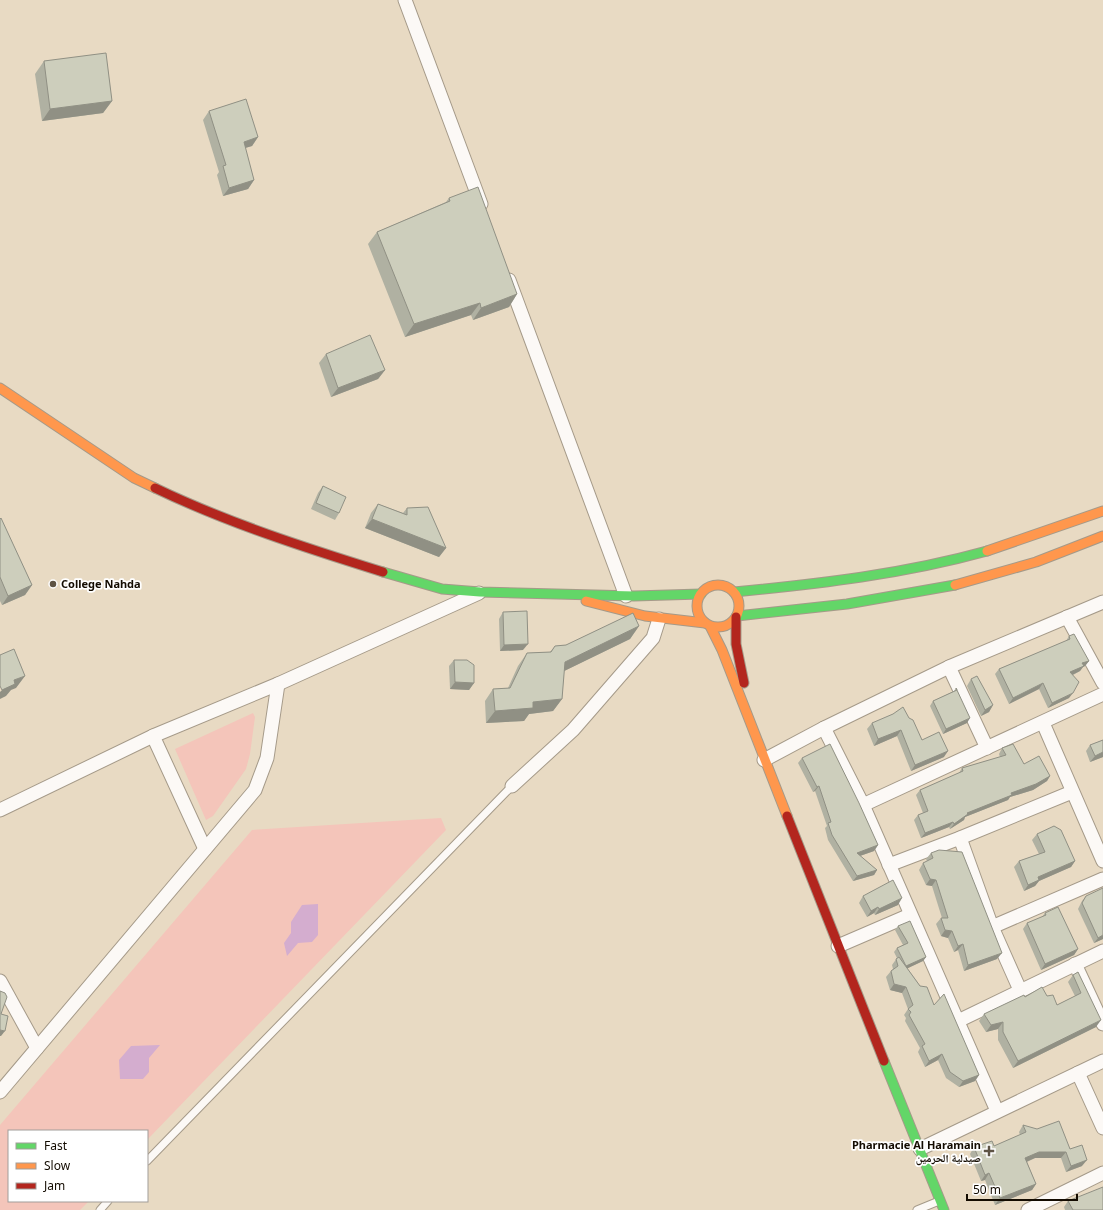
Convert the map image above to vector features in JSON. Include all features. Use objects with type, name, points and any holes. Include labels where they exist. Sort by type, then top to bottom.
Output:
[{"type":"main road","points":[[0,388],[134,478],[198,509],[331,556],[442,589],[566,595],[626,596],[701,594]]},
{"type":"main road","points":[[734,592],[833,582],[918,568],[1020,542],[1103,511]]},
{"type":"main road","points":[[566,595],[625,612],[659,619],[708,624],[722,627],[728,625],[736,617],[875,600],[960,583],[1027,565],[1103,536]]},
{"type":"main road","points":[[753,731],[736,644],[736,617],[739,604],[734,592],[729,588],[717,585],[705,590],[701,594],[697,606],[701,618],[708,624],[722,650],[764,760],[944,1210]]},
{"type":"street","points":[[406,0],[486,216]]},
{"type":"street","points":[[505,268],[626,596]]},
{"type":"street","points":[[0,810],[153,736],[278,684],[480,592]]},
{"type":"street","points":[[764,760],[824,728],[949,667],[1103,602]]},
{"type":"street","points":[[1067,617],[1103,683]]},
{"type":"street","points":[[512,786],[573,730],[653,638],[659,619]]},
{"type":"street","points":[[949,667],[987,748]]},
{"type":"street","points":[[0,1092],[255,790],[267,758],[278,684]]},
{"type":"street","points":[[863,806],[1103,694]]},
{"type":"street","points":[[1043,723],[1103,861]]},
{"type":"street","points":[[824,728],[863,806],[997,1111]]},
{"type":"street","points":[[153,736],[205,849]]},
{"type":"street","points":[[888,865],[960,838],[1072,792]]},
{"type":"street","points":[[960,838],[992,927],[1020,990]]},
{"type":"street","points":[[992,927],[1103,879]]},
{"type":"street","points":[[838,946],[910,915]]},
{"type":"street","points":[[958,1021],[1103,951]]},
{"type":"street","points":[[1075,964],[1103,1024]]},
{"type":"street","points":[[0,980],[37,1048]]},
{"type":"street","points":[[920,1149],[1103,1061]]},
{"type":"street","points":[[1078,1073],[1103,1128]]},
{"type":"street","points":[[1028,1210],[1103,1173]]},
{"type":"lane","points":[[148,1160],[512,786]]},
{"type":"lane","points":[[917,1210],[940,1200]]},
{"type":"lane","points":[[100,1210],[107,1202]]},
{"type":"shaded area","points":[[253,713],[255,717],[250,754],[246,769],[213,816],[206,820],[175,749]]},
{"type":"shaded area","points":[[441,818],[446,830],[148,1139],[148,1130],[8,1130],[8,1202],[88,1202],[80,1210],[0,1210],[0,1125],[252,830]]},
{"type":"shaded area","points":[[318,904],[318,935],[312,942],[298,943],[287,956],[284,943],[291,933],[291,922],[302,905]]},
{"type":"shaded area","points":[[160,1045],[149,1058],[149,1072],[143,1079],[120,1079],[119,1060],[131,1046]]},
{"type":"building","points":[[106,53],[112,101],[50,109],[44,61]]},
{"type":"building","points":[[246,99],[258,137],[244,142],[254,180],[229,188],[223,166],[226,165],[209,111]]},
{"type":"building","points":[[478,187],[517,294],[481,308],[480,303],[414,324],[377,232],[450,201],[449,198]]},
{"type":"building","points":[[370,335],[385,370],[338,388],[326,354]]},
{"type":"building","points":[[323,486],[346,497],[339,513],[316,503]]},
{"type":"building","points":[[378,504],[407,515],[407,508],[428,507],[446,548],[372,519]]},
{"type":"building","points":[[1,518],[32,585],[8,596],[0,577]]},
{"type":"building","points":[[527,611],[528,644],[504,645],[503,612]]},
{"type":"building","points":[[633,613],[639,626],[565,662],[562,699],[533,702],[533,708],[495,711],[493,689],[510,688],[527,653],[551,652],[555,646],[566,645]]},
{"type":"building","points":[[1074,634],[1089,661],[1082,663],[1084,666],[1070,672],[1079,682],[1073,693],[1052,703],[1043,683],[1013,698],[999,669],[1070,639],[1069,636]]},
{"type":"building","points":[[14,649],[25,676],[14,680],[15,684],[2,690],[0,686],[0,655]]},
{"type":"building","points":[[454,660],[467,660],[474,665],[474,683],[455,682]]},
{"type":"building","points":[[977,676],[993,705],[985,710],[971,679]]},
{"type":"building","points":[[957,690],[970,718],[946,729],[933,701]]},
{"type":"building","points":[[903,707],[909,718],[913,720],[922,740],[939,732],[948,751],[915,765],[901,730],[878,739],[872,723],[893,714]]},
{"type":"building","points":[[1103,740],[1103,752],[1095,756],[1090,745]]},
{"type":"building","points":[[830,744],[878,845],[857,853],[877,870],[857,876],[832,835],[828,823],[831,822],[819,786],[817,787],[802,758]]},
{"type":"building","points":[[1013,744],[1024,764],[1039,756],[1050,776],[1036,784],[1011,793],[1012,795],[967,813],[968,814],[954,824],[953,822],[925,833],[918,815],[928,811],[920,790],[963,771],[962,768],[1006,755],[1002,748]]},
{"type":"building","points":[[1054,826],[1061,830],[1075,861],[1038,877],[1039,880],[1028,885],[1019,861],[1045,852],[1037,834]]},
{"type":"building","points":[[939,850],[962,852],[1002,953],[968,965],[963,944],[958,946],[952,931],[945,930],[941,918],[948,918],[936,880],[930,879],[923,863],[933,858],[931,853]]},
{"type":"building","points":[[893,880],[902,898],[879,909],[878,907],[871,911],[863,896]]},
{"type":"building","points":[[1103,888],[1103,935],[1098,938],[1082,903],[1086,896]]},
{"type":"building","points":[[1058,907],[1078,949],[1045,964],[1027,923],[1046,915],[1045,913]]},
{"type":"building","points":[[910,921],[926,957],[906,966],[897,948],[908,943],[898,926]]},
{"type":"building","points":[[899,957],[920,986],[927,987],[934,1005],[944,994],[979,1075],[963,1081],[950,1072],[942,1054],[929,1061],[922,1046],[925,1044],[909,1015],[911,1012],[908,1009],[913,1005],[906,987],[894,984],[891,971],[898,966],[896,959]]},
{"type":"building","points":[[1078,972],[1101,1020],[1018,1061],[1003,1032],[1003,1022],[991,1025],[984,1014],[1024,995],[1025,997],[1042,987],[1047,996],[1053,995],[1057,1005],[1081,993],[1073,975]]},
{"type":"building","points":[[0,991],[5,993],[7,997],[1,1014],[8,1016],[5,1031],[0,1030]]},
{"type":"building","points":[[1059,1121],[1070,1149],[1082,1145],[1087,1160],[1071,1166],[1066,1152],[1039,1152],[1025,1158],[1036,1184],[1000,1198],[989,1173],[985,1175],[974,1147],[992,1141],[994,1146],[1026,1132],[1023,1125],[1037,1129]]},
{"type":"building","points":[[1103,1187],[1103,1210],[1073,1210],[1068,1201]]},
{"type":"traffic: fast","points":[[734,592],[893,572],[987,551]]},
{"type":"traffic: fast","points":[[383,572],[442,589],[480,592],[634,596],[701,594]]},
{"type":"traffic: fast","points":[[737,616],[847,604],[955,585]]},
{"type":"traffic: fast","points":[[884,1061],[944,1210]]},
{"type":"traffic: slow","points":[[0,388],[134,478],[155,488]]},
{"type":"traffic: slow","points":[[987,551],[1103,511]]},
{"type":"traffic: slow","points":[[955,585],[1036,562],[1103,536]]},
{"type":"traffic: slow","points":[[714,585],[722,585],[733,591],[739,602],[739,606],[739,610],[733,621],[722,627],[714,627],[703,621],[697,610],[697,602],[703,591],[714,585]]},
{"type":"traffic: slow","points":[[586,601],[645,616],[705,623]]},
{"type":"traffic: slow","points":[[710,626],[722,650],[787,816]]},
{"type":"traffic: jam","points":[[155,488],[239,524],[383,572]]},
{"type":"traffic: jam","points":[[736,617],[736,644],[744,683]]},
{"type":"traffic: jam","points":[[787,816],[884,1061]]},
{"type":"place","name":"College Nahda","points":[[53,584]]},
{"type":"place","name":"Pharmacie Al Haramain صيدلية الحرمين","points":[[989,1151]]}]
